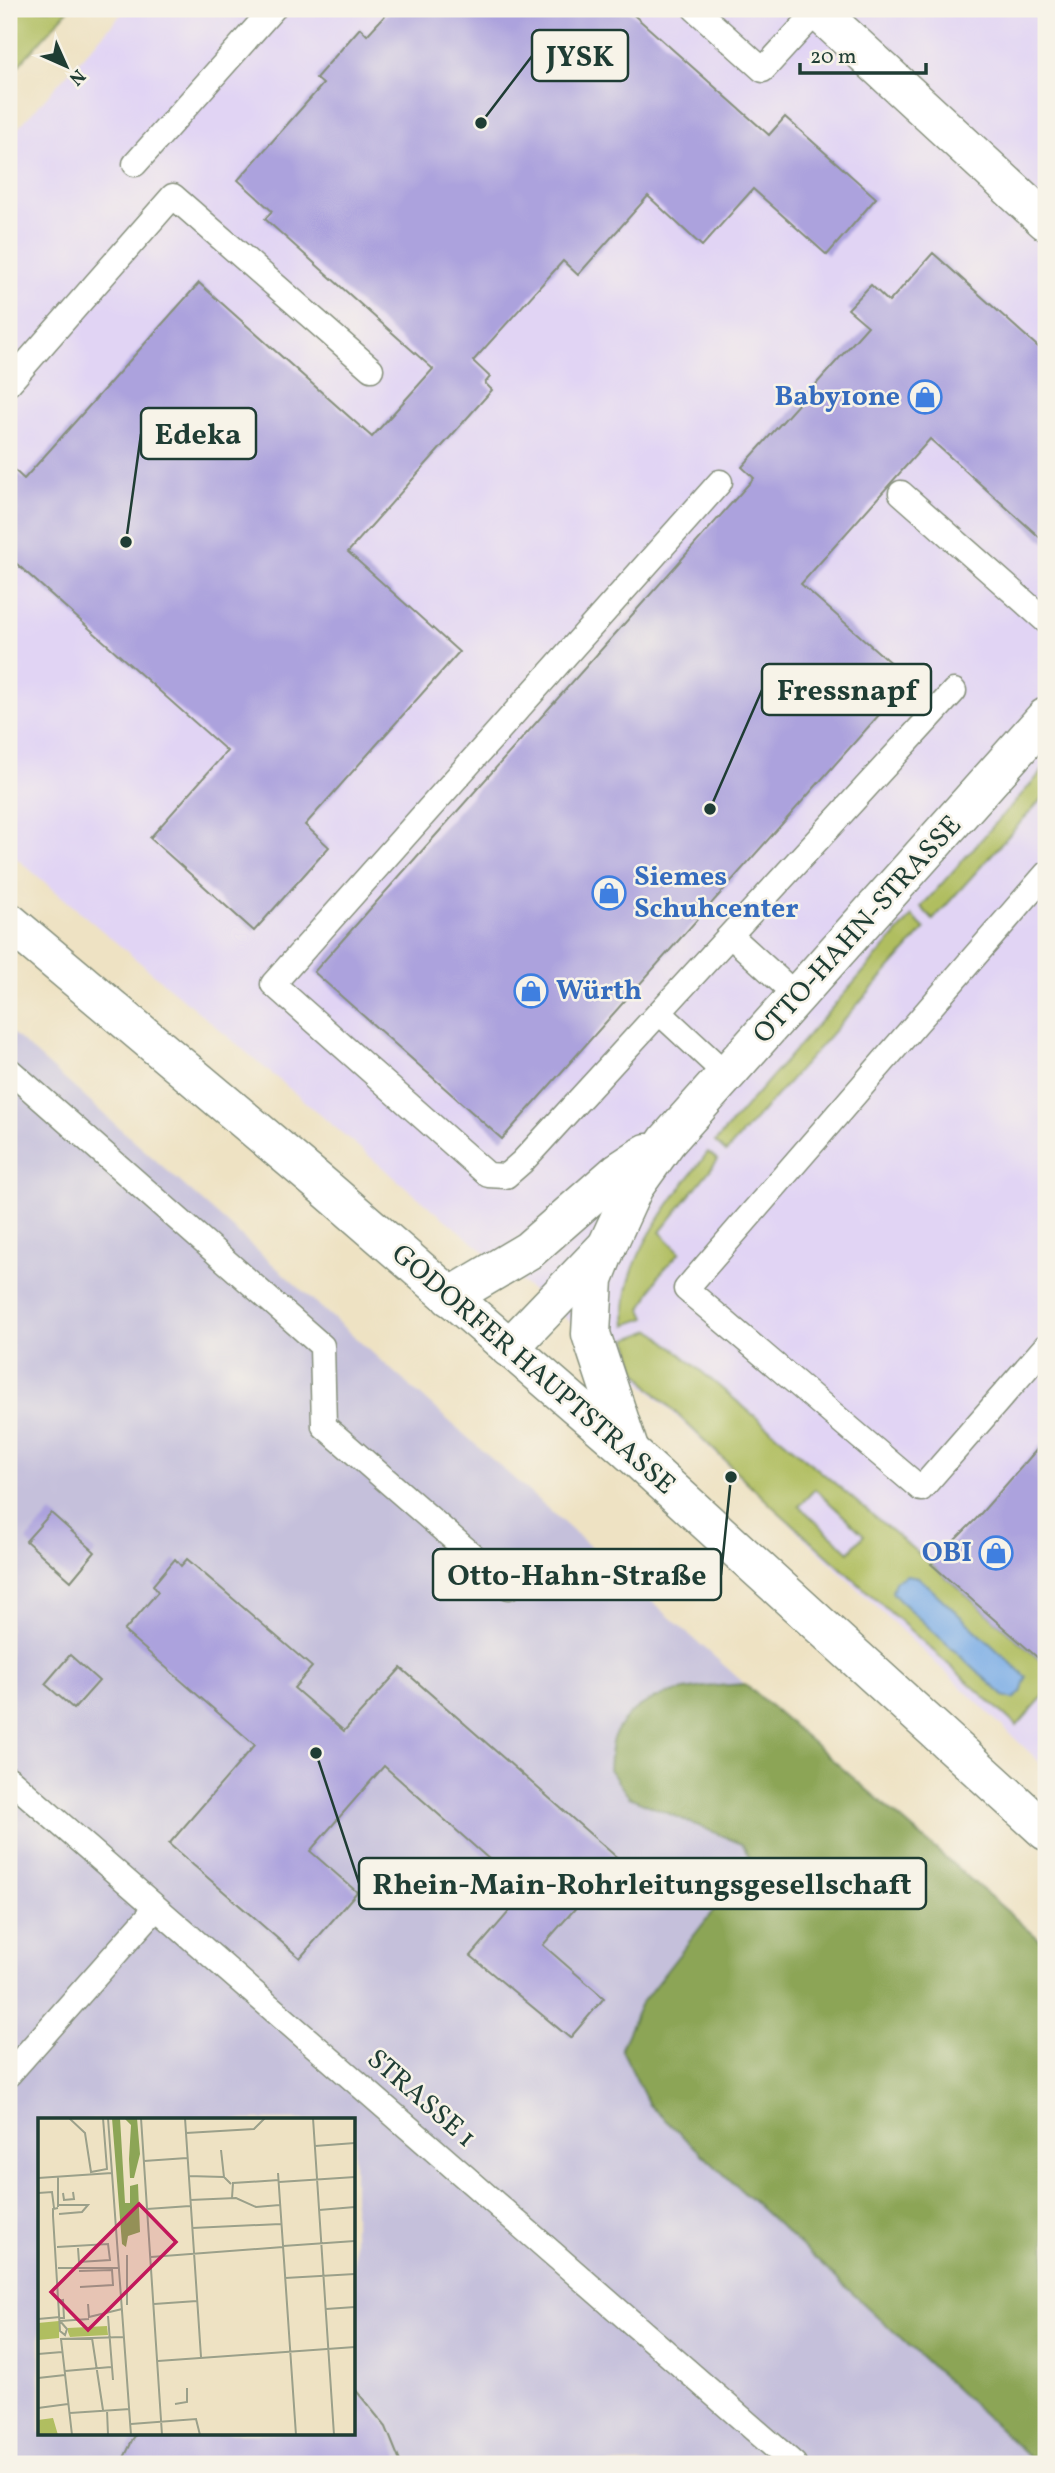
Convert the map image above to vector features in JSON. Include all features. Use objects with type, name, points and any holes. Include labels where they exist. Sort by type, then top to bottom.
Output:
[{"type":"main road","points":[[817,10],[1046,221]]},
{"type":"main road","name":"OTTO-HAHN-STRASSE","points":[[509,1348],[607,1246],[634,1187],[667,1141],[1046,717]]},
{"type":"main road","name":"GODORFER HAUPTSTRASSE","points":[[9,922],[630,1452],[1046,1831]]},
{"type":"main road","name":"OTTO-HAHN-STRASSE","points":[[450,1297],[529,1250],[618,1172],[667,1141]]},
{"type":"main road","points":[[607,1246],[594,1279],[591,1334],[630,1452]]},
{"type":"lane","points":[[135,164],[273,9]]},
{"type":"lane","points":[[695,9],[763,70],[817,10]]},
{"type":"lane","points":[[9,383],[173,196],[253,269],[371,369]]},
{"type":"lane","points":[[720,482],[273,984],[488,1175],[506,1176],[660,1013],[954,691]]},
{"type":"lane","points":[[901,493],[1046,621]]},
{"type":"lane","points":[[1046,874],[686,1289],[921,1489],[1046,1346]]},
{"type":"lane","points":[[731,936],[798,997]]},
{"type":"lane","points":[[660,1013],[727,1075]]},
{"type":"lane","points":[[9,1070],[322,1346],[324,1426],[509,1587]]},
{"type":"lane","name":"STRASSE 1","points":[[9,1779],[794,2464]]},
{"type":"lane","points":[[9,2074],[156,1908]]},
{"type":"shaded area","points":[[126,9],[1046,9],[1046,1768],[618,1361],[414,1194],[9,852],[9,138]]},
{"type":"shaded area","points":[[9,1030],[745,1684],[1046,1958],[1046,2464],[9,2464]]},
{"type":"green space","points":[[9,9],[69,9],[9,76]]},
{"type":"green space","points":[[1046,767],[1046,794],[933,920],[921,907]]},
{"type":"green space","points":[[912,916],[925,929],[726,1152],[715,1142]]},
{"type":"green space","points":[[708,1152],[718,1160],[660,1232],[680,1252],[659,1275],[642,1309],[646,1318],[626,1325],[630,1278],[639,1255],[664,1211]]},
{"type":"green space","points":[[652,1330],[931,1564],[1046,1665],[1046,1693],[1017,1726],[772,1506],[649,1387],[637,1371],[627,1339]],"holes":[[[815,1489],[864,1535],[849,1552],[799,1506]],[[918,1577],[1026,1677],[1021,1693],[1013,1698],[1004,1696],[898,1599]]]},
{"type":"green space","points":[[745,1684],[1046,1945],[1046,2464],[1037,2464],[649,2105],[621,2048],[640,2005],[724,1897],[767,1889],[742,1844],[629,1797],[609,1769],[614,1736],[625,1720],[653,1699],[689,1689]]},
{"type":"water","points":[[907,1575],[918,1577],[1026,1677],[1021,1693],[1013,1699],[1004,1696],[898,1599],[892,1592],[895,1581]]},
{"type":"building","points":[[391,9],[627,9],[769,135],[785,117],[876,198],[827,255],[753,189],[702,246],[648,196],[578,275],[563,261],[473,361],[490,377],[485,383],[492,390],[348,552],[459,652],[305,825],[329,847],[254,931],[150,838],[227,751],[9,557],[9,465],[24,479],[199,283],[372,437],[433,369],[265,219],[272,211],[238,180],[323,84],[316,78],[360,28],[367,35]]},
{"type":"building","points":[[933,253],[1046,354],[1046,543],[930,439],[801,584],[910,680],[502,1139],[314,972],[754,478],[742,467],[868,326],[848,309],[871,285],[889,302]]},
{"type":"building","name":"OBI","points":[[1046,1439],[1046,1665],[931,1564],[976,1519]]},
{"type":"building","points":[[51,1513],[95,1552],[71,1581],[26,1541]]},
{"type":"building","points":[[175,1559],[181,1566],[187,1559],[312,1667],[294,1688],[344,1731],[401,1668],[637,1875],[606,1910],[588,1894],[543,1945],[604,1998],[570,2038],[471,1956],[526,1892],[384,1766],[310,1851],[357,1892],[300,1958],[169,1844],[255,1745],[124,1631],[158,1592],[153,1585]]},
{"type":"building","points":[[70,1655],[99,1681],[74,1709],[45,1684]]},
{"type":"building","points":[[355,2389],[386,2427],[401,2464],[121,2464],[136,2434],[355,2434]]},
{"type":"place","name":"JYSK","points":[[481,123]]},
{"type":"place","name":"Baby1one","points":[[925,397]]},
{"type":"place","name":"Edeka","points":[[126,542]]},
{"type":"place","name":"Fressnapf","points":[[710,809]]},
{"type":"place","name":"Siemes Schuhcenter","points":[[609,893]]},
{"type":"place","name":"Würth","points":[[531,991]]},
{"type":"place","name":"Otto-Hahn-Straße","points":[[731,1477]]},
{"type":"place","name":"OBI","points":[[996,1553]]},
{"type":"place","name":"Rhein-Main-Rohrleitungsgesellschaft","points":[[316,1753]]}]
